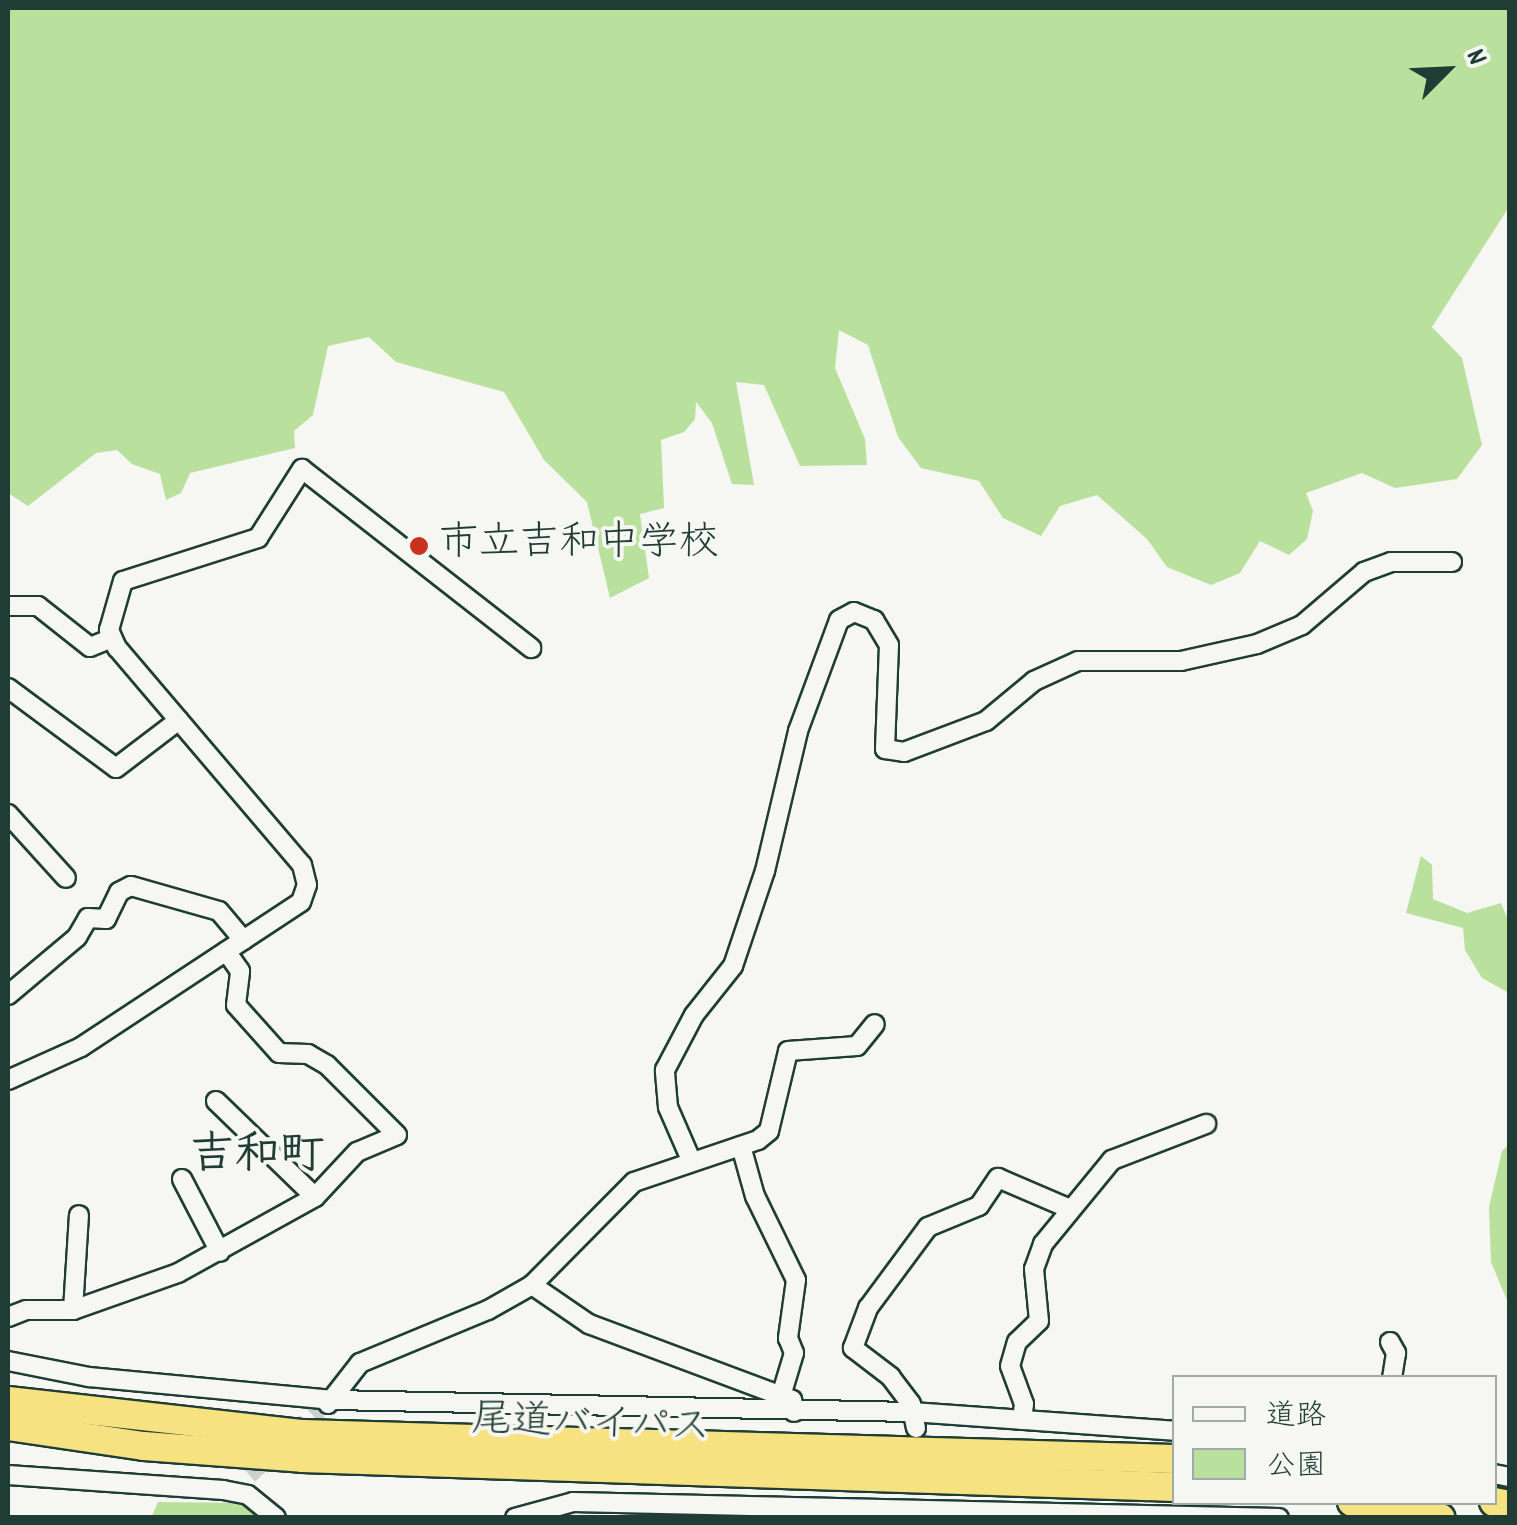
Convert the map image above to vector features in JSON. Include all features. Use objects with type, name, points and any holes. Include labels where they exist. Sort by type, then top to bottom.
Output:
[{"type":"highway","points":[[8,1392],[94,1415]]},
{"type":"highway","name":"尾道バイパス","points":[[8,1401],[94,1415],[304,1434],[1172,1459]]},
{"type":"highway","name":"尾道バイパス","points":[[8,1426],[220,1452],[1172,1487]]},
{"type":"highway","points":[[8,1442],[220,1452]]},
{"type":"highway","points":[[1369,1505],[1441,1518]]},
{"type":"street","points":[[8,1080],[80,1047],[301,902],[307,885],[302,865],[112,638],[122,581],[258,538],[302,469],[531,648]]},
{"type":"street","points":[[691,1160],[668,1107],[665,1070],[694,1015],[733,966],[764,871],[798,731],[839,620],[854,612],[874,620],[889,645],[886,749],[904,752],[986,721],[1034,681],[1078,661],[1181,661],[1257,644],[1302,625],[1364,572],[1392,562],[1452,562]]},
{"type":"street","points":[[8,606],[38,606],[90,647],[112,638]]},
{"type":"street","points":[[8,688],[116,768],[179,720]]},
{"type":"street","points":[[8,814],[66,878]]},
{"type":"street","points":[[8,995],[77,937],[88,918],[106,919],[119,892],[131,886],[220,911],[243,940]]},
{"type":"street","points":[[8,1317],[26,1310],[73,1310],[220,1252],[315,1197],[357,1152],[397,1135],[394,1127],[327,1066],[308,1054],[279,1053],[236,1005],[240,971],[226,951]]},
{"type":"street","points":[[326,1405],[360,1363],[488,1310],[532,1285],[634,1182],[740,1146],[769,1131],[788,1050],[858,1046],[875,1024]]},
{"type":"street","points":[[216,1100],[315,1197]]},
{"type":"street","points":[[1022,1420],[1010,1366],[1017,1342],[1040,1321],[1034,1270],[1042,1244],[1112,1160],[1206,1124]]},
{"type":"street","points":[[740,1146],[755,1196],[796,1280],[788,1326],[794,1353],[781,1396]]},
{"type":"street","points":[[914,1420],[891,1377],[853,1348],[868,1308],[928,1227],[980,1206],[998,1178],[1070,1209]]},
{"type":"street","points":[[182,1180],[220,1252]]},
{"type":"street","points":[[73,1310],[78,1215]]},
{"type":"street","points":[[532,1285],[590,1324],[792,1400],[794,1412]]},
{"type":"street","points":[[1390,1342],[1396,1353],[1392,1375]]},
{"type":"street","points":[[8,1362],[89,1377],[326,1405],[794,1412],[914,1420],[1022,1420],[1172,1432]]},
{"type":"street","points":[[8,1475],[248,1496],[276,1518]]},
{"type":"street","points":[[248,1496],[249,1476]]},
{"type":"street","points":[[516,1518],[574,1502],[607,1510],[916,1504],[1279,1518]]},
{"type":"green space","points":[[8,8],[1509,8],[1509,207],[1432,327],[1462,358],[1482,445],[1457,479],[1395,488],[1362,473],[1306,493],[1313,511],[1307,539],[1289,555],[1260,541],[1240,573],[1211,585],[1167,567],[1147,539],[1097,495],[1060,506],[1041,536],[1003,518],[979,481],[921,468],[898,437],[868,345],[839,330],[835,368],[865,439],[867,465],[800,466],[764,385],[736,382],[754,485],[732,484],[712,423],[696,402],[695,419],[684,432],[661,440],[664,508],[640,514],[649,578],[610,598],[587,502],[544,460],[504,392],[396,362],[369,337],[328,346],[313,415],[294,431],[295,448],[190,473],[181,493],[166,500],[160,474],[132,464],[117,450],[96,453],[28,506],[8,493]]},
{"type":"green space","points":[[1421,856],[1432,865],[1433,899],[1467,913],[1501,903],[1509,922],[1509,993],[1482,978],[1465,950],[1463,928],[1406,913]]},
{"type":"green space","points":[[1509,1144],[1509,1305],[1491,1262],[1489,1207],[1502,1151]]},
{"type":"green space","points":[[158,1502],[248,1503],[270,1518],[151,1518]]},
{"type":"tunnel","points":[[293,1434],[319,1410]]},
{"type":"tunnel","points":[[249,1475],[274,1452]]},
{"type":"place","name":"市立吉和中学校","points":[[419,546]]},
{"type":"district","name":"吉和町","points":[[257,1159]]}]
